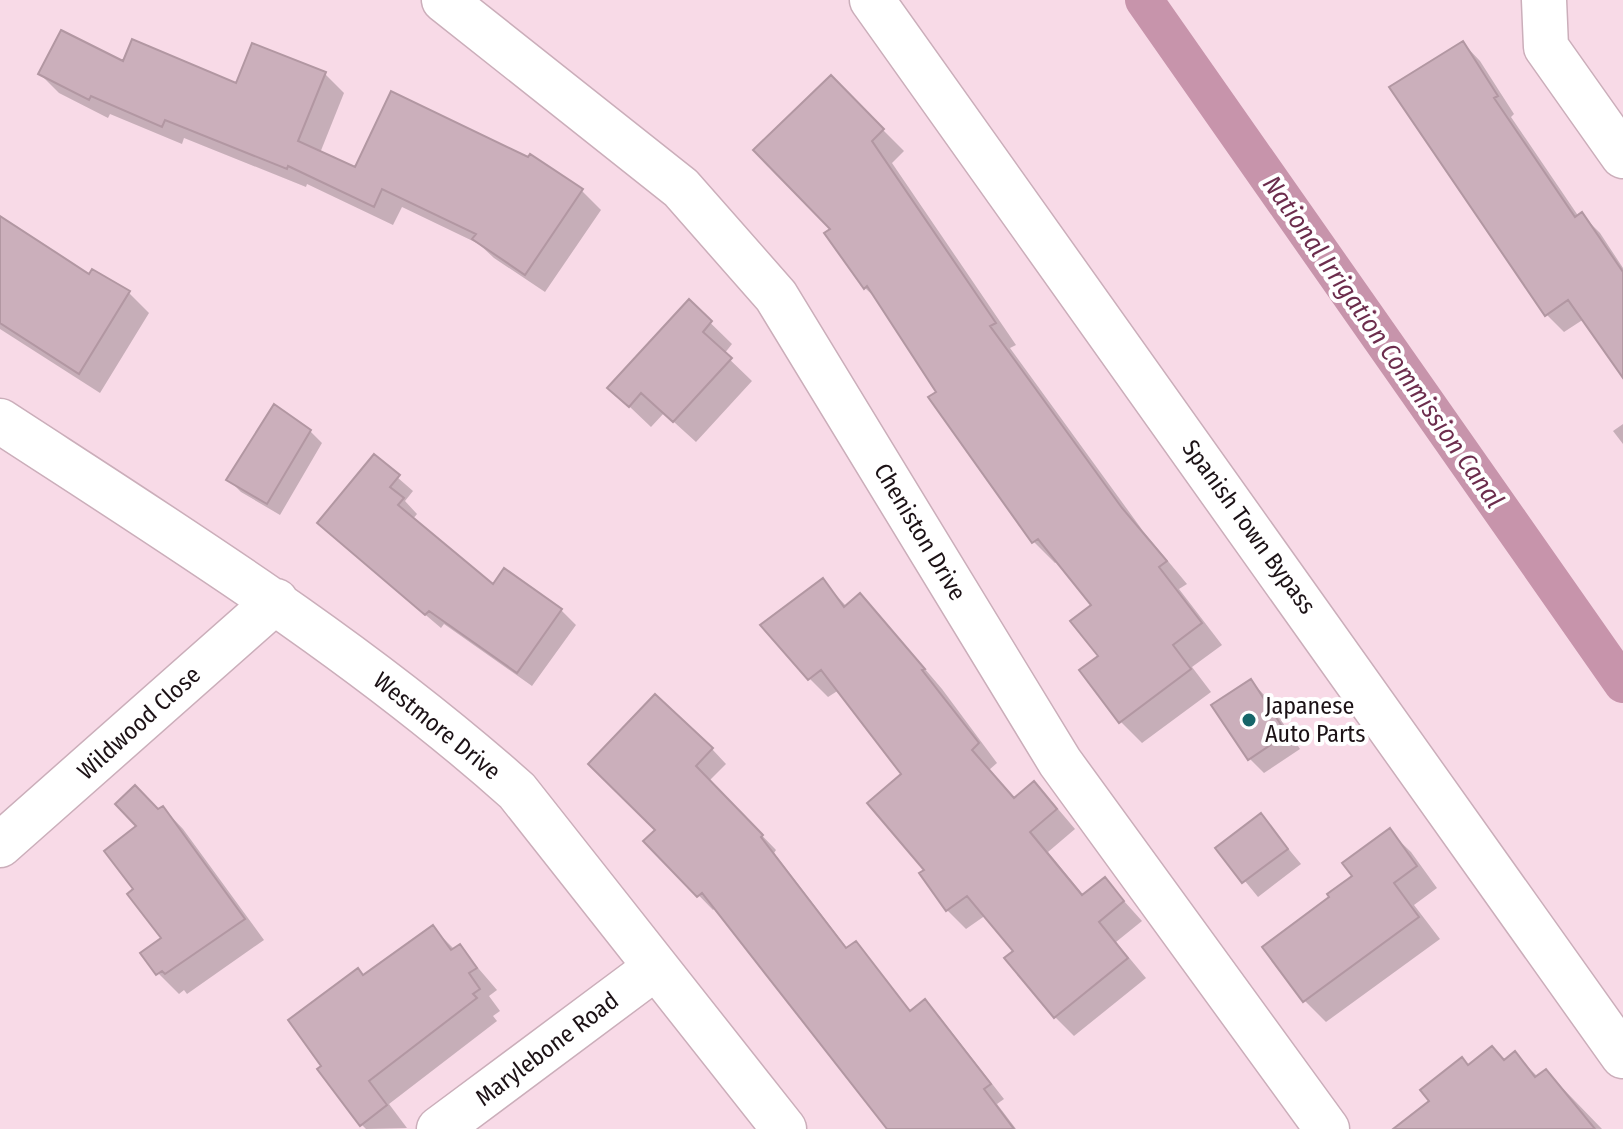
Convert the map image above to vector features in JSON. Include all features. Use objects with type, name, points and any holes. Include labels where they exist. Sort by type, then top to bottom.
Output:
[{"type":"street","name":"Cheniston Drive","points":[[444,0],[681,188],[776,296],[1060,762],[1327,1129]]},
{"type":"street","name":"Spanish Town Bypass","points":[[872,0],[1623,1056]]},
{"type":"street","points":[[1544,0],[1546,47],[1623,156]]},
{"type":"street","name":"Westmore Drive","points":[[0,421],[276,601],[467,747],[517,791],[784,1129]]},
{"type":"street","name":"Wildwood Close","points":[[0,845],[276,601]]},
{"type":"street","name":"Marylebone Road","points":[[439,1129],[655,968]]},
{"type":"building","points":[[61,30],[123,61],[132,39],[236,83],[252,43],[326,72],[298,141],[355,167],[391,91],[528,157],[530,154],[583,189],[525,275],[472,239],[476,234],[382,189],[374,207],[288,166],[287,169],[165,120],[162,127],[91,96],[89,100],[38,74]]},
{"type":"building","points":[[1463,41],[1498,96],[1494,98],[1575,217],[1582,212],[1623,272],[1623,378],[1568,300],[1545,316],[1389,87]]},
{"type":"building","points":[[831,75],[884,129],[872,141],[996,323],[990,326],[1122,508],[1167,561],[1159,567],[1202,623],[1173,645],[1191,669],[1119,723],[1079,670],[1098,656],[1070,621],[1091,605],[1038,539],[1032,543],[928,397],[936,392],[867,286],[864,289],[824,233],[830,229],[753,150]]},
{"type":"building","points":[[0,216],[89,274],[92,269],[130,291],[79,374],[0,323]]},
{"type":"building","points":[[689,299],[712,321],[703,332],[732,358],[673,422],[641,393],[629,407],[607,388]]},
{"type":"building","points":[[274,404],[311,430],[267,504],[226,480]]},
{"type":"building","points":[[374,454],[400,475],[390,487],[404,498],[398,505],[493,584],[504,568],[562,609],[517,673],[429,611],[425,615],[317,523]]},
{"type":"building","points":[[823,578],[844,607],[860,593],[925,669],[922,670],[979,743],[972,750],[1014,798],[1034,781],[1057,809],[1030,832],[1082,895],[1105,877],[1124,901],[1099,922],[1128,958],[1054,1018],[1004,958],[1013,951],[967,896],[946,911],[919,873],[924,870],[867,803],[901,774],[821,670],[808,680],[760,625]]},
{"type":"building","name":"Japanese Auto Parts","points":[[1251,679],[1287,734],[1248,760],[1211,705]]},
{"type":"building","points":[[655,694],[713,748],[696,766],[763,835],[761,837],[846,948],[856,941],[910,1011],[925,999],[991,1084],[984,1089],[1014,1129],[887,1129],[702,893],[697,897],[643,841],[655,830],[588,764]]},
{"type":"building","points":[[135,785],[158,809],[163,806],[245,919],[165,974],[162,971],[156,975],[140,953],[161,938],[127,894],[133,889],[104,851],[136,826],[115,804]]},
{"type":"building","points":[[1261,813],[1288,849],[1242,883],[1215,848]]},
{"type":"building","points":[[1390,828],[1417,866],[1394,883],[1419,917],[1303,1002],[1262,947],[1352,876],[1342,863]]},
{"type":"building","points":[[433,925],[451,950],[460,944],[477,968],[469,973],[480,989],[473,994],[477,998],[369,1081],[387,1105],[360,1126],[317,1069],[321,1066],[288,1020],[358,968],[363,975]]},
{"type":"building","points":[[1492,1046],[1504,1060],[1515,1051],[1535,1077],[1546,1069],[1595,1129],[1393,1129],[1429,1101],[1420,1090],[1462,1057],[1468,1065]]},
{"type":"waterway","name":"National Irrigation Commission Canal","points":[[1144,0],[1623,684]]},
{"type":"place","name":"Japanese Auto Parts","points":[[1249,720]]}]
